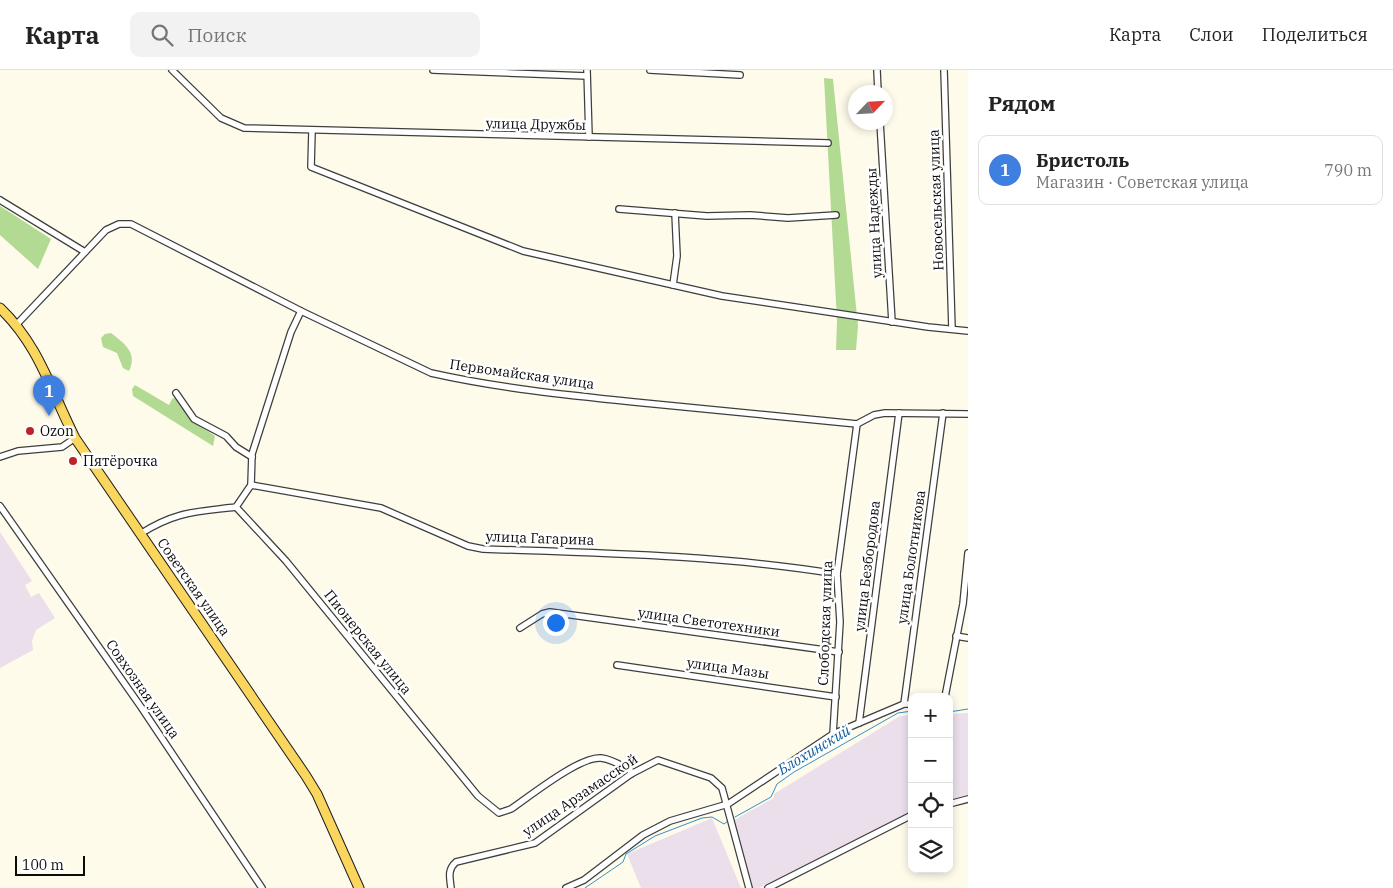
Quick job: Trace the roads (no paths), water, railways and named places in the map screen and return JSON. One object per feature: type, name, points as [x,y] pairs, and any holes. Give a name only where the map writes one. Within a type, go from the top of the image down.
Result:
[{"type":"main road","name":"Советская улица","points":[[0,308],[17,324],[38,356],[55,398],[75,438],[318,794],[359,888]]},
{"type":"street","name":"улица Дружбы","points":[[172,70],[222,118],[244,128],[828,143]]},
{"type":"street","points":[[433,70],[587,73],[589,138]]},
{"type":"street","points":[[650,70],[740,75]]},
{"type":"street","points":[[877,70],[878,85]]},
{"type":"street","name":"Новосельская улица","points":[[944,70],[952,330]]},
{"type":"street","name":"улица Надежды","points":[[880,130],[892,322]]},
{"type":"street","points":[[312,131],[311,167],[523,251],[722,296],[892,322],[968,331]]},
{"type":"street","points":[[0,200],[85,252]]},
{"type":"street","points":[[619,209],[788,218],[836,214]]},
{"type":"street","points":[[673,285],[677,256],[675,213]]},
{"type":"street","name":"Первомайская улица","points":[[17,324],[106,230],[119,224],[132,224],[300,312],[432,372],[451,377],[496,386],[579,396],[858,424],[874,415],[899,413],[968,414]]},
{"type":"street","points":[[140,534],[160,521],[177,514],[236,507],[251,484],[252,457],[291,332],[300,312]]},
{"type":"street","points":[[176,393],[194,419],[226,436],[236,447],[252,457]]},
{"type":"street","name":"улица Безбородова","points":[[859,723],[899,413]]},
{"type":"street","name":"улица Болотникова","points":[[904,704],[943,414]]},
{"type":"street","name":"Слободская улица","points":[[833,734],[838,652],[838,574],[858,424]]},
{"type":"street","points":[[0,457],[18,451],[62,447],[75,438]]},
{"type":"street","name":"улица Гагарина","points":[[251,484],[382,508],[468,546],[483,550],[613,554],[736,562],[838,574]]},
{"type":"street","name":"Совхозная улица","points":[[0,506],[141,707],[262,888]]},
{"type":"street","name":"Пионерская улица","points":[[236,507],[286,561],[478,796],[498,813],[505,812],[584,760],[601,758],[617,763],[630,770],[631,774]]},
{"type":"street","points":[[946,693],[962,604],[968,553]]},
{"type":"street","name":"улица Светотехники","points":[[520,628],[542,614],[550,612],[838,652]]},
{"type":"street","points":[[956,636],[968,638]]},
{"type":"street","name":"улица Мазы","points":[[617,665],[836,696]]},
{"type":"street","points":[[566,888],[584,880],[643,835],[670,821],[728,804],[833,734],[908,704]]},
{"type":"street","name":"улица Арзамасской","points":[[451,888],[449,873],[451,866],[456,862],[535,843],[631,774],[658,760],[711,778],[722,788],[728,804],[741,864],[749,888]]},
{"type":"street","points":[[953,803],[968,799]]},
{"type":"street","points":[[768,888],[908,817]]},
{"type":"waterway","name":"Блохинский","points":[[953,711],[968,709]]},
{"type":"waterway","name":"Блохинский","points":[[735,817],[771,797],[777,784],[794,772],[898,713],[908,712]]},
{"type":"waterway","name":"Блохинский","points":[[585,888],[623,862],[626,854],[655,836],[702,818],[712,817],[724,824],[728,821]]},
{"type":"place","name":"Бристоль","points":[[49,416]]},
{"type":"place","name":"Ozon","points":[[30,431]]},
{"type":"place","name":"Пятёрочка","points":[[73,461]]}]
